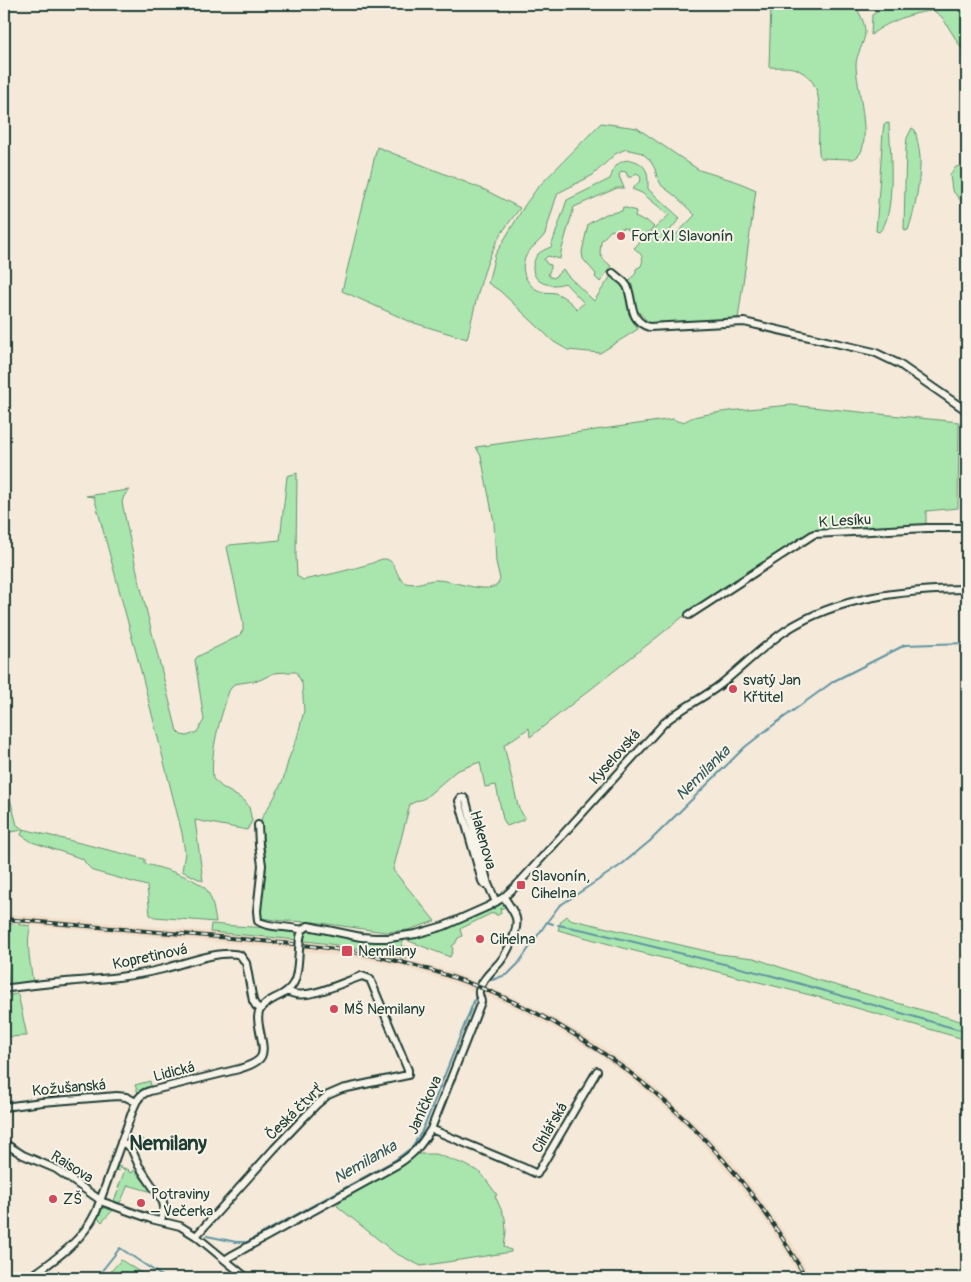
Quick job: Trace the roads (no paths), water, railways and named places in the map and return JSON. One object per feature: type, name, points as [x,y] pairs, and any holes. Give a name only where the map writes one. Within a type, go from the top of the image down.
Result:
[{"type":"street","points":[[613,273],[627,286],[634,312],[641,324],[649,327],[744,322],[874,352],[899,364],[967,411]]},
{"type":"street","name":"K Lesíku","points":[[689,615],[814,534],[927,528],[967,528]]},
{"type":"street","name":"Kyselovská","points":[[258,825],[262,865],[257,911],[258,921],[264,924],[302,930],[307,926],[312,926],[361,937],[377,938],[416,934],[439,927],[504,897],[664,722],[717,687],[784,632],[811,617],[846,603],[920,591],[967,589]]},
{"type":"street","name":"Hakenova","points":[[462,798],[466,800],[488,884],[482,882],[459,801],[462,798]]},
{"type":"street","points":[[488,884],[496,902]]},
{"type":"street","name":"Janíčkova","points":[[225,1260],[398,1164],[416,1152],[431,1129],[481,1002],[478,993],[491,971],[505,955],[516,930],[516,917],[504,897]]},
{"type":"street","points":[[261,1009],[269,1001],[288,991],[294,985],[297,977],[298,950],[302,930]]},
{"type":"street","name":"Kopretinová","points":[[4,989],[112,978],[153,971],[214,955],[235,953],[240,954],[245,960],[253,1001],[261,1009]]},
{"type":"street","name":"Česká čtvrť","points":[[196,1236],[278,1144],[328,1095],[342,1089],[408,1075],[408,1070],[370,979],[362,976],[312,994],[293,994],[288,991]]},
{"type":"street","name":"Lidická","points":[[136,1102],[142,1094],[147,1092],[239,1069],[258,1061],[264,1052],[258,1018],[261,1009]]},
{"type":"street","name":"Cihlářská","points":[[431,1129],[537,1174],[597,1071]]},
{"type":"street","name":"Kožušanská","points":[[4,1107],[117,1096],[126,1097],[136,1102]]},
{"type":"street","points":[[29,1278],[83,1234],[94,1218],[136,1102]]},
{"type":"street","points":[[121,1142],[130,1148],[139,1166],[163,1202],[164,1210],[161,1221]]},
{"type":"street","name":"Raisova","points":[[4,1143],[22,1155],[56,1169],[106,1204],[180,1226],[196,1236],[246,1278]]},
{"type":"waterway","name":"Nemilanka","points":[[492,980],[508,974],[518,964],[559,906],[621,865],[650,841],[745,747],[834,681],[905,645],[967,643]]},
{"type":"waterway","name":"Nemilanka","points":[[547,922],[553,924]]},
{"type":"waterway","points":[[558,925],[773,976],[967,1032]]},
{"type":"waterway","name":"Nemilanka","points":[[207,1236],[236,1242],[247,1242],[395,1160],[411,1148],[421,1133],[428,1117],[476,996]]},
{"type":"waterway","points":[[96,1278],[120,1248],[165,1278]]},
{"type":"railway","points":[[4,919],[343,950],[384,958],[450,977],[514,1002],[574,1034],[630,1072],[681,1116],[728,1165],[770,1219],[806,1278]]},
{"type":"place","name":"Fort XI Slavonín","points":[[621,236]]},
{"type":"place","name":"svatý Jan Křtitel","points":[[733,689]]},
{"type":"place","name":"Slavonín, Cihelna","points":[[521,885]]},
{"type":"place","name":"Cihelna","points":[[480,939]]},
{"type":"place","name":"Nemilany","points":[[347,951]]},
{"type":"place","name":"MŠ Nemilany","points":[[334,1009]]},
{"type":"place","name":"ZŠ","points":[[53,1199]]},
{"type":"place","name":"Potraviny – Večerka","points":[[141,1203]]},
{"type":"district","name":"Nemilany","points":[[168,1143]]}]
